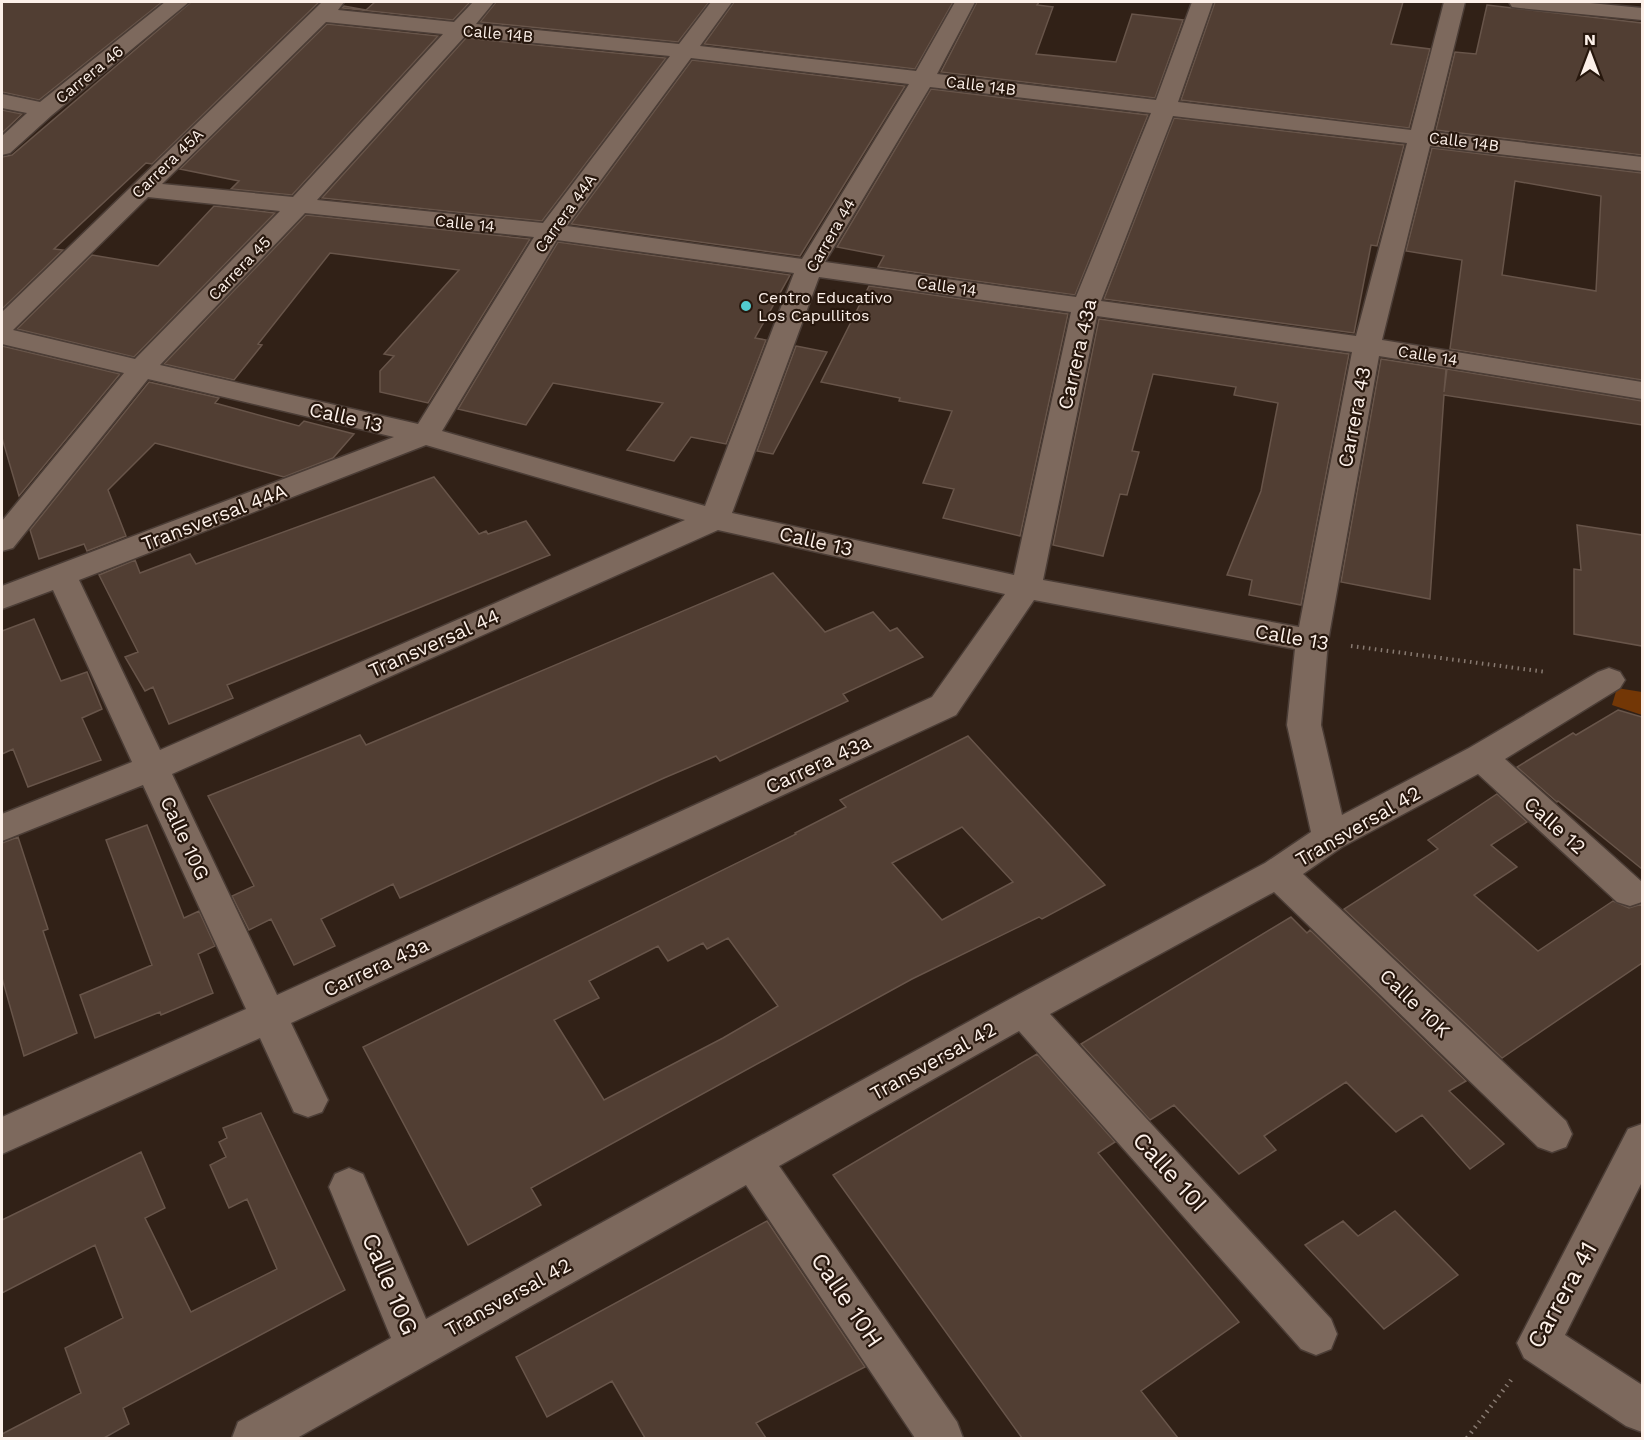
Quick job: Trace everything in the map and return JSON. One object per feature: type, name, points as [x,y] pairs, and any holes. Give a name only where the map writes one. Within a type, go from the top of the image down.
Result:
[{"type":"street","name":"Carrera 46","points":[[2,148],[44,110],[178,2]]},
{"type":"street","name":"Carrera 45","points":[[2,541],[142,368],[298,206],[484,2]]},
{"type":"street","name":"Carrera 44A","points":[[425,435],[550,231],[722,2]]},
{"type":"street","name":"Carrera 44","points":[[715,519],[810,266],[924,78],[965,2]]},
{"type":"street","name":"Carrera 43a","points":[[2,1136],[944,706],[1026,588],[1086,305],[1165,107],[1203,2]]},
{"type":"street","name":"Carrera 43","points":[[1330,837],[1305,725],[1312,641],[1367,346],[1455,2]]},
{"type":"street","points":[[1520,2],[1642,14]]},
{"type":"street","name":"Calle 14B","points":[[326,8],[457,30],[686,51],[1422,136],[1642,164]]},
{"type":"street","name":"Carrera 45A","points":[[2,326],[326,8]]},
{"type":"street","points":[[2,101],[44,110]]},
{"type":"street","name":"Calle 14","points":[[141,189],[550,231],[1367,346],[1642,391]]},
{"type":"street","name":"Calle 13","points":[[2,336],[425,435],[715,519],[1026,588],[1312,641]]},
{"type":"street","name":"Transversal 44A","points":[[2,598],[425,435]]},
{"type":"street","name":"Transversal 44","points":[[2,828],[152,768],[715,519]]},
{"type":"street","name":"Calle 10G","points":[[62,576],[308,1100]]},
{"type":"street","name":"Transversal 42","points":[[254,1438],[1023,1010],[1278,873],[1330,837],[1481,757],[1609,680]]},
{"type":"street","name":"Calle 12","points":[[1481,757],[1630,892]]},
{"type":"street","name":"Calle 10K","points":[[1278,873],[1552,1134]]},
{"type":"street","name":"Calle 10I","points":[[1023,1010],[1316,1334]]},
{"type":"street","name":"Carrera 41","points":[[1539,1343],[1642,1142]]},
{"type":"street","name":"Calle 10H","points":[[753,1162],[941,1438]]},
{"type":"street","name":"Calle 10G","points":[[349,1188],[417,1348]]},
{"type":"street","points":[[1539,1343],[1642,1410]]},
{"type":"path","name":"Calle 13","points":[[1312,641],[1609,680]]},
{"type":"path","name":"Carrera 41","points":[[1467,1438],[1539,1343]]},
{"type":"shaded area","points":[[1617,688],[1642,692],[1642,715],[1612,705]]},
{"type":"building","points":[[2,2],[162,2],[39,100],[2,92]]},
{"type":"building","points":[[191,2],[319,2],[152,164],[146,163],[54,249],[63,250],[2,309],[2,157],[12,155]]},
{"type":"building","points":[[375,2],[470,2],[453,20],[342,8],[344,6],[366,10]]},
{"type":"building","points":[[496,2],[709,2],[678,42],[480,22]]},
{"type":"building","points":[[734,2],[953,2],[915,69],[704,44]]},
{"type":"building","points":[[977,2],[1039,2],[1037,5],[1053,7],[1036,54],[1116,62],[1132,14],[1183,20],[1155,98],[941,72]]},
{"type":"building","points":[[1215,2],[1403,2],[1391,44],[1430,49],[1409,128],[1181,100]]},
{"type":"building","points":[[1487,5],[1642,23],[1642,155],[1436,130],[1455,52],[1476,54]]},
{"type":"building","points":[[327,24],[438,36],[292,195],[231,189],[239,181],[180,169]]},
{"type":"building","points":[[466,38],[666,58],[542,221],[322,198]]},
{"type":"building","points":[[692,60],[905,86],[800,256],[571,224]]},
{"type":"building","points":[[931,89],[1148,115],[1075,295],[878,267],[884,256],[837,247]]},
{"type":"building","points":[[2,110],[22,114],[2,133]]},
{"type":"building","points":[[1174,118],[1404,145],[1377,246],[1371,245],[1354,333],[1104,299]]},
{"type":"building","points":[[1432,148],[1642,173],[1642,380],[1450,349],[1462,260],[1406,251]],"holes":[[[1515,181],[1601,196],[1596,291],[1502,275]]]},
{"type":"building","points":[[214,206],[275,213],[134,357],[17,329],[92,255],[158,266]]},
{"type":"building","points":[[306,215],[530,239],[428,403],[380,392],[380,371],[394,356],[384,354],[459,270],[330,253],[258,344],[262,345],[234,380],[164,364]]},
{"type":"building","points":[[558,242],[790,275],[755,338],[766,340],[726,444],[691,437],[674,461],[627,450],[663,403],[553,383],[526,425],[458,409]]},
{"type":"building","points":[[869,286],[1068,314],[1020,536],[943,518],[954,489],[923,483],[952,411],[821,382]]},
{"type":"building","points":[[1099,319],[1349,354],[1301,605],[1249,595],[1252,580],[1227,575],[1261,491],[1278,403],[1234,395],[1236,387],[1153,374],[1132,451],[1139,452],[1127,495],[1120,494],[1103,556],[1053,545]]},
{"type":"building","points":[[2,346],[120,374],[19,496],[2,438]]},
{"type":"building","points":[[796,346],[827,352],[773,454],[757,451]]},
{"type":"building","points":[[1381,359],[1446,369],[1444,392],[1447,369],[1642,401],[1642,425],[1444,395],[1430,599],[1341,582]]},
{"type":"building","points":[[149,382],[219,398],[215,403],[299,426],[304,421],[354,434],[333,458],[284,477],[155,443],[108,490],[126,536],[87,551],[84,544],[39,559],[30,530]]},
{"type":"building","points":[[434,477],[479,534],[486,531],[488,534],[526,521],[550,555],[227,685],[233,698],[169,724],[153,687],[145,691],[125,657],[138,652],[99,575],[135,560],[140,573],[190,554],[196,564]]},
{"type":"building","points":[[1577,525],[1642,535],[1642,646],[1574,634],[1574,569],[1581,570]]},
{"type":"building","points":[[773,573],[825,632],[873,612],[890,631],[897,628],[923,657],[843,694],[848,701],[720,761],[716,756],[664,778],[400,898],[393,884],[321,919],[335,946],[294,965],[271,919],[249,930],[232,896],[254,886],[208,796],[360,735],[366,745]]},
{"type":"building","points":[[34,619],[61,681],[87,672],[102,709],[82,718],[101,760],[28,787],[13,749],[2,754],[2,631]]},
{"type":"building","points":[[1618,710],[1642,717],[1642,869],[1557,802],[1517,767],[1573,733],[1576,735]]},
{"type":"building","points":[[968,736],[1105,885],[1042,919],[1039,917],[912,979],[531,1188],[541,1205],[468,1245],[363,1047],[796,834],[846,807],[840,800]],"holes":[[[962,827],[1013,882],[942,920],[892,863]],[[728,938],[778,1006],[723,1038],[604,1100],[554,1020],[599,998],[589,981],[658,946],[668,961],[703,943],[707,949]]]},
{"type":"building","points":[[1497,794],[1527,822],[1491,845],[1517,867],[1474,895],[1538,951],[1613,901],[1629,908],[1642,904],[1642,963],[1502,1058],[1344,909],[1438,849],[1428,840]]},
{"type":"building","points":[[147,825],[184,918],[199,911],[215,946],[198,954],[213,993],[161,1015],[160,1012],[95,1038],[80,995],[152,965],[106,840]]},
{"type":"building","points":[[18,837],[48,929],[43,931],[77,1033],[24,1056],[2,978],[2,843]]},
{"type":"building","points":[[1291,917],[1307,933],[1310,930],[1466,1081],[1449,1091],[1504,1144],[1470,1169],[1422,1115],[1396,1132],[1346,1082],[1264,1136],[1276,1150],[1239,1174],[1174,1105],[1150,1120],[1081,1044]]},
{"type":"building","points":[[1037,1054],[1115,1142],[1098,1153],[1239,1322],[1141,1391],[1178,1438],[1022,1438],[833,1175]]},
{"type":"building","points":[[261,1113],[345,1290],[123,1408],[129,1424],[104,1438],[2,1438],[2,1434],[81,1393],[65,1348],[123,1318],[95,1245],[2,1293],[2,1220],[141,1152],[165,1208],[145,1218],[191,1312],[277,1269],[247,1199],[229,1208],[210,1165],[226,1157],[219,1142],[227,1138],[223,1128]]},
{"type":"building","points":[[1395,1211],[1458,1275],[1384,1329],[1305,1245],[1343,1221],[1358,1236]]},
{"type":"building","points":[[767,1221],[865,1367],[756,1423],[766,1438],[645,1438],[612,1381],[547,1417],[516,1357]]},
{"type":"place","name":"Centro Educativo Los Capullitos","points":[[746,306]]}]
